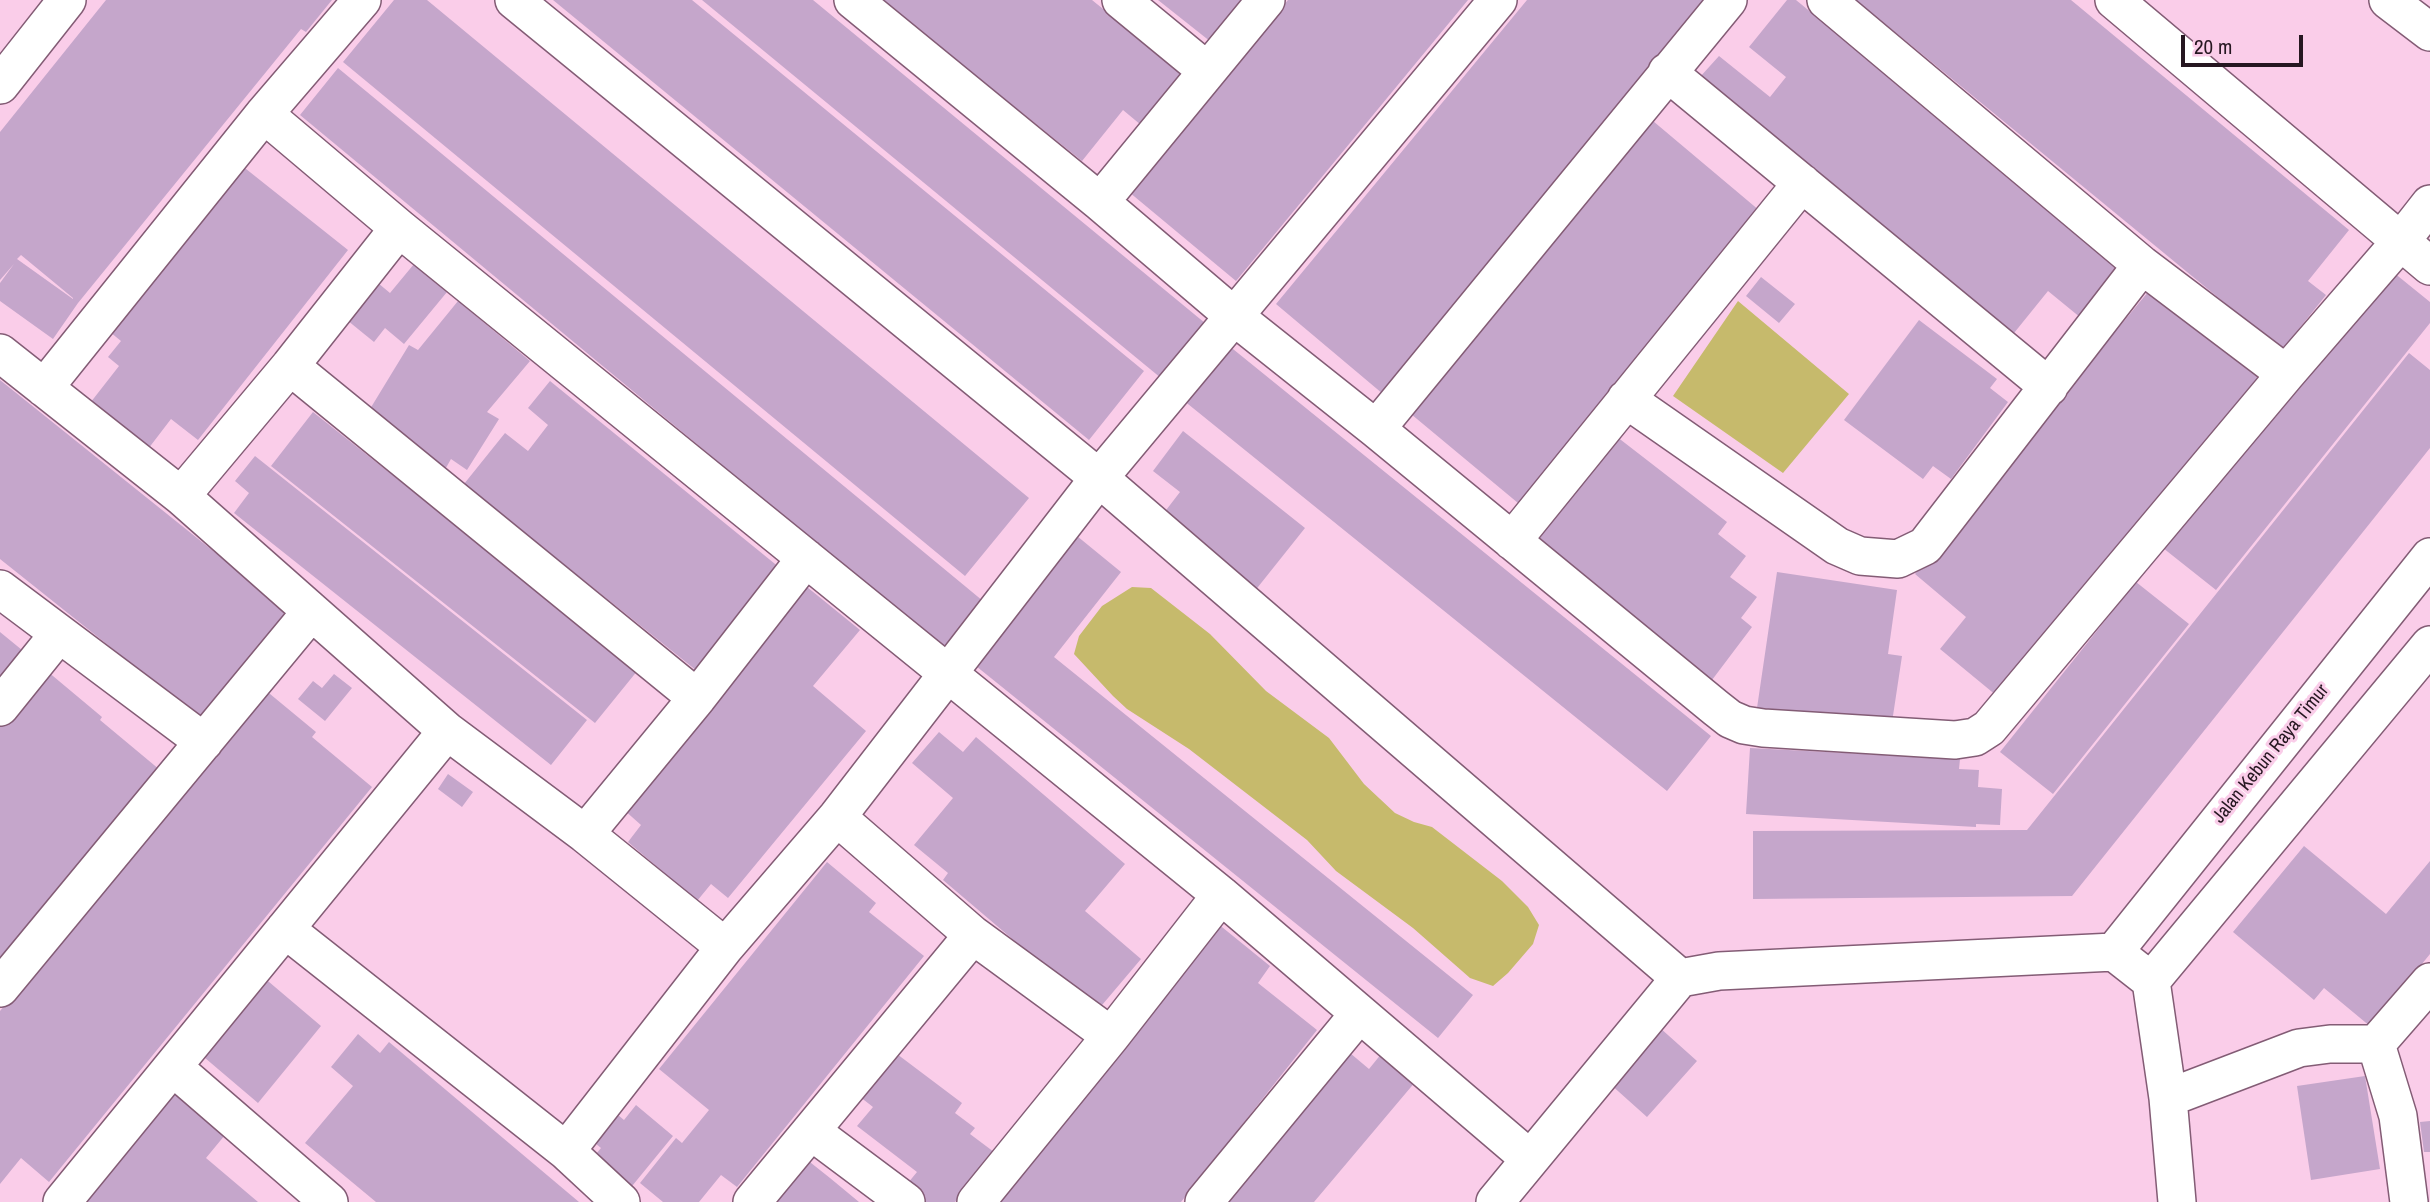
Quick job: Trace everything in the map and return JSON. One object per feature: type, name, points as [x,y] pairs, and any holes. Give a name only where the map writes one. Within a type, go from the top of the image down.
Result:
[{"type":"street","points":[[0,85],[67,0]]},
{"type":"street","points":[[44,388],[264,114],[362,0]]},
{"type":"street","points":[[514,0],[1099,478],[1681,978]]},
{"type":"street","points":[[853,0],[1100,202],[1235,317],[1716,708],[1730,719],[1744,725],[1955,740],[1975,737],[1998,720],[2430,204]]},
{"type":"street","points":[[1121,0],[1206,70]]},
{"type":"street","points":[[1100,202],[1266,0]]},
{"type":"street","points":[[566,1151],[725,947],[837,817],[1099,478],[1498,0]]},
{"type":"street","points":[[1376,429],[1728,0]]},
{"type":"street","points":[[1826,0],[2142,265],[2286,374]]},
{"type":"street","points":[[2114,0],[2430,266]]},
{"type":"street","points":[[2388,0],[2430,32]]},
{"type":"street","points":[[1667,72],[2049,387]]},
{"type":"street","points":[[264,114],[399,228],[1221,895],[1530,1159]]},
{"type":"street","points":[[1512,541],[1802,183]]},
{"type":"street","points":[[181,496],[290,366],[399,228]]},
{"type":"street","points":[[1626,399],[1837,546],[1860,555],[1898,559],[1924,546],[2142,265]]},
{"type":"street","points":[[0,353],[181,496],[447,731],[585,834],[725,947]]},
{"type":"street","points":[[290,366],[697,698]]},
{"type":"street","name":"Jalan Kebun Raya Timur","points":[[2114,952],[2430,557]]},
{"type":"street","points":[[585,834],[697,698],[806,558]]},
{"type":"street","points":[[0,589],[204,742]]},
{"type":"street","points":[[0,988],[311,612]]},
{"type":"street","points":[[0,707],[58,635]]},
{"type":"street","points":[[2151,981],[2430,645]]},
{"type":"street","points":[[62,1202],[447,731]]},
{"type":"street","points":[[837,817],[973,935],[1111,1036]]},
{"type":"street","points":[[976,1202],[1221,895]]},
{"type":"street","points":[[285,929],[566,1151],[621,1202]]},
{"type":"street","points":[[752,1202],[973,935]]},
{"type":"street","points":[[1495,1202],[1681,978],[1719,971],[2114,952],[2151,981],[2168,1098],[2178,1202]]},
{"type":"street","points":[[2168,1098],[2300,1048],[2330,1044],[2376,1044],[2430,982]]},
{"type":"street","points":[[1204,1202],[1359,1014]]},
{"type":"street","points":[[2376,1044],[2398,1116],[2409,1202]]},
{"type":"street","points":[[174,1068],[314,1198]]},
{"type":"street","points":[[811,1131],[905,1202]]},
{"type":"shaded area","points":[[1738,301],[1849,394],[1783,473],[1673,396]]},
{"type":"shaded area","points":[[1132,587],[1151,588],[1210,634],[1266,691],[1329,738],[1364,784],[1395,813],[1432,827],[1502,881],[1528,907],[1539,925],[1533,944],[1508,973],[1493,986],[1470,978],[1413,928],[1336,871],[1307,840],[1189,749],[1127,709],[1113,696],[1074,654],[1079,636],[1102,606]]},
{"type":"building","points":[[106,0],[332,0],[306,32],[301,29],[78,303],[53,339],[0,301],[0,283],[14,264],[0,280],[0,132]],"holes":[[[21,255],[73,299],[17,259]]]},
{"type":"building","points":[[394,0],[427,0],[1029,498],[965,576],[343,62]]},
{"type":"building","points":[[553,0],[692,0],[1144,371],[1089,440]]},
{"type":"building","points":[[702,0],[813,0],[1211,328],[1167,383]]},
{"type":"building","points":[[882,0],[1092,0],[1182,73],[1141,125],[1123,110],[1082,161]]},
{"type":"building","points":[[1158,0],[1245,0],[1211,42]]},
{"type":"building","points":[[1288,0],[1468,0],[1236,281],[1129,192]]},
{"type":"building","points":[[1527,0],[1708,0],[1383,394],[1276,304]]},
{"type":"building","points":[[1787,0],[1796,0],[2122,268],[2081,318],[2048,291],[2010,338],[1700,77],[1719,56],[1770,97],[1786,77],[1749,47]]},
{"type":"building","points":[[1856,0],[2071,0],[2349,230],[2308,281],[2326,295],[2282,350]]},
{"type":"building","points":[[338,68],[983,601],[944,649],[300,115]]},
{"type":"building","points":[[1653,121],[1760,211],[1518,503],[1411,414]]},
{"type":"building","points":[[236,161],[348,250],[198,440],[171,419],[145,453],[87,407],[119,366],[108,357],[121,341],[105,328]]},
{"type":"building","points":[[414,264],[447,292],[404,344],[385,328],[374,342],[342,316],[372,278],[390,293]]},
{"type":"building","points":[[2388,268],[2430,302],[2430,323],[2216,590],[2163,548]]},
{"type":"building","points":[[1761,277],[1795,304],[1779,323],[1746,296]]},
{"type":"building","points":[[2153,286],[2262,378],[1997,696],[1940,649],[1966,617],[1915,574]]},
{"type":"building","points":[[458,301],[530,361],[487,412],[499,419],[467,470],[451,459],[443,473],[374,430],[382,416],[370,409],[409,345],[418,350]]},
{"type":"building","points":[[1919,320],[1997,379],[1990,388],[2008,402],[1951,479],[1933,466],[1923,479],[1844,420]]},
{"type":"building","points":[[1228,345],[1711,736],[1667,791],[1183,400]]},
{"type":"building","points":[[2409,353],[2430,370],[2430,448],[2072,896],[1753,899],[1753,831],[2027,830]]},
{"type":"building","points":[[0,380],[288,611],[202,720],[0,559]]},
{"type":"building","points":[[550,381],[780,568],[697,671],[464,484],[505,433],[528,451],[548,425],[528,408]]},
{"type":"building","points":[[313,412],[638,670],[595,723],[271,466]]},
{"type":"building","points":[[1183,431],[1305,528],[1254,592],[1160,518],[1180,492],[1153,471]]},
{"type":"building","points":[[1612,433],[1727,522],[1718,534],[1746,556],[1730,577],[1757,597],[1741,618],[1752,627],[1709,684],[1528,544]]},
{"type":"building","points":[[255,456],[587,720],[551,765],[234,513],[249,493],[235,481]]},
{"type":"building","points":[[1077,536],[1121,572],[1054,657],[1473,995],[1438,1038],[971,662]]},
{"type":"building","points":[[1777,572],[1897,590],[1888,654],[1902,656],[1891,729],[1757,708]]},
{"type":"building","points":[[2136,582],[2189,624],[2053,794],[2000,752]]},
{"type":"building","points":[[807,587],[860,630],[813,686],[866,731],[728,898],[711,884],[697,901],[628,842],[641,825],[623,809]]},
{"type":"building","points":[[0,632],[22,650],[0,677]]},
{"type":"building","points":[[47,671],[160,770],[0,964],[0,727]]},
{"type":"building","points":[[334,674],[352,688],[325,721],[298,699],[313,681],[322,688]]},
{"type":"building","points":[[264,689],[316,732],[312,737],[372,787],[49,1182],[21,1158],[0,1184],[0,1011]]},
{"type":"building","points":[[939,732],[963,752],[976,737],[1125,864],[1085,911],[1141,959],[1097,1011],[943,880],[948,873],[914,845],[953,798],[912,763]]},
{"type":"building","points":[[1750,748],[1960,759],[1959,769],[1979,770],[1978,787],[2002,789],[2000,825],[1976,824],[1976,827],[1746,814]]},
{"type":"building","points":[[448,774],[473,792],[462,807],[438,789]]},
{"type":"building","points":[[2304,846],[2386,914],[2430,861],[2430,954],[2371,1027],[2324,988],[2314,1000],[2233,932]]},
{"type":"building","points":[[827,862],[876,903],[869,912],[924,956],[737,1187],[721,1175],[699,1202],[663,1202],[640,1183],[676,1138],[682,1143],[709,1110],[659,1069]]},
{"type":"building","points":[[1217,923],[1270,966],[1258,983],[1317,1030],[1181,1202],[1000,1202]]},
{"type":"building","points":[[262,976],[321,1026],[258,1103],[198,1052]]},
{"type":"building","points":[[1659,1027],[1697,1061],[1647,1117],[1609,1083]]},
{"type":"building","points":[[358,1034],[380,1053],[389,1042],[579,1202],[376,1202],[305,1143],[353,1086],[331,1067]]},
{"type":"building","points":[[889,1048],[962,1103],[955,1113],[975,1128],[970,1134],[994,1152],[955,1202],[920,1202],[903,1189],[917,1172],[857,1126],[873,1107],[855,1093]]},
{"type":"building","points":[[1350,1053],[1369,1069],[1382,1053],[1416,1081],[1314,1202],[1226,1202]]},
{"type":"building","points":[[2365,1076],[2380,1169],[2311,1180],[2297,1086]]},
{"type":"building","points":[[173,1092],[225,1135],[206,1158],[258,1202],[82,1202]]},
{"type":"building","points":[[636,1105],[673,1136],[628,1191],[591,1160],[601,1148],[589,1138],[612,1110],[624,1120]]},
{"type":"building","points":[[2430,1121],[2430,1152],[2424,1152],[2420,1122]]},
{"type":"building","points":[[801,1155],[830,1178],[859,1202],[763,1202]]}]
